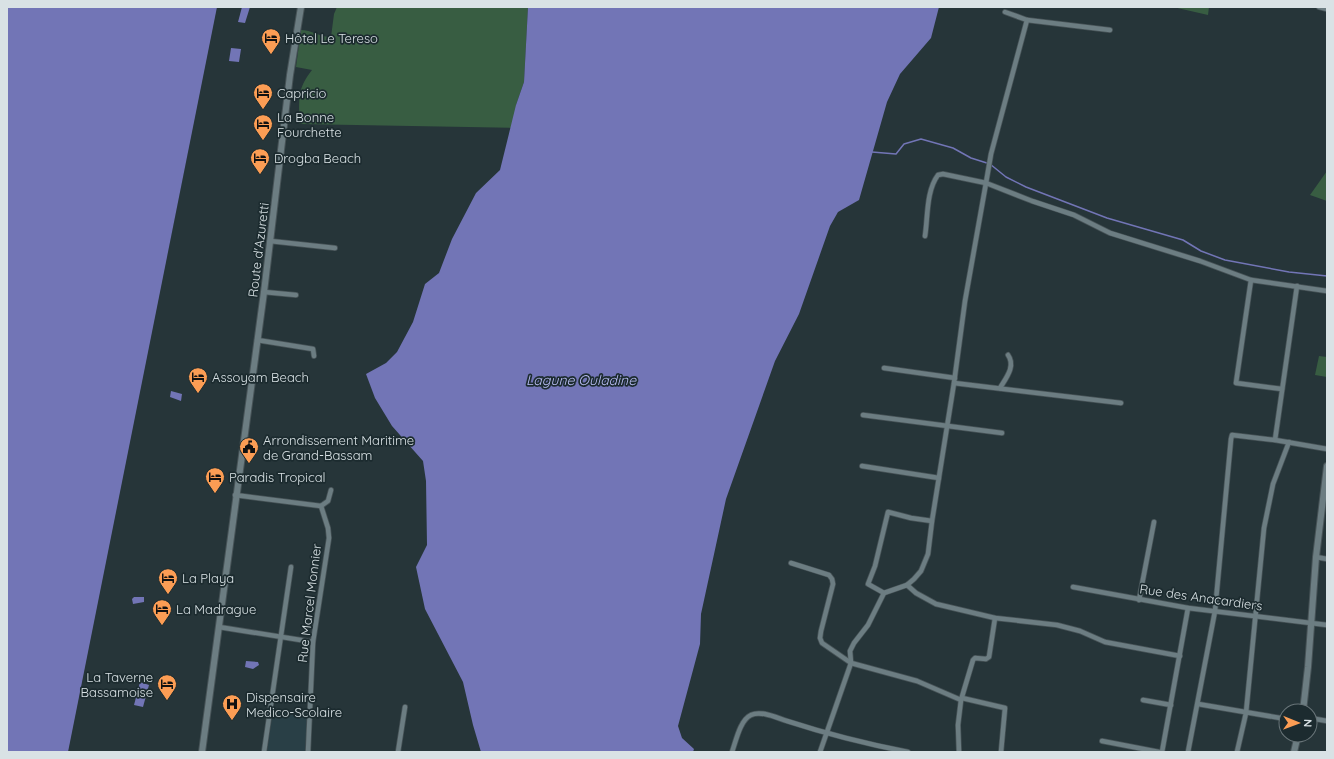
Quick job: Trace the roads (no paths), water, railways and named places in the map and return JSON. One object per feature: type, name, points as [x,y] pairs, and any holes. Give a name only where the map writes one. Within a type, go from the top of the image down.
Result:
[{"type":"street","name":"Route d'Azuretti","points":[[202,752],[235,495],[264,292],[290,75],[301,7]]},
{"type":"street","points":[[1320,7],[1327,9]]},
{"type":"street","points":[[1005,12],[1027,20],[1110,30]]},
{"type":"street","points":[[820,752],[851,663],[850,652],[854,643],[868,624],[884,593],[907,585],[921,571],[927,558],[955,381],[965,301],[986,183],[992,154],[1027,20]]},
{"type":"street","points":[[925,236],[930,194],[934,180],[938,175],[986,183],[1074,215],[1110,233],[1200,261],[1251,280],[1327,291]]},
{"type":"street","points":[[270,241],[335,248]]},
{"type":"street","points":[[1251,280],[1236,383],[1282,389]]},
{"type":"street","points":[[1275,440],[1296,286]]},
{"type":"street","points":[[264,292],[296,295]]},
{"type":"street","points":[[257,340],[313,349],[314,356]]},
{"type":"street","points":[[1000,388],[1012,366],[1012,360],[1008,355]]},
{"type":"street","points":[[884,368],[1000,388],[1121,403]]},
{"type":"street","points":[[863,415],[1002,433]]},
{"type":"street","points":[[1188,752],[1214,611],[1232,435],[1236,434],[1327,449]]},
{"type":"street","points":[[1237,752],[1246,712],[1254,616],[1264,528],[1273,484],[1289,442]]},
{"type":"street","points":[[862,466],[939,478]]},
{"type":"street","points":[[1304,703],[1316,557],[1324,510],[1327,466]]},
{"type":"street","points":[[235,495],[321,506],[328,501],[331,490]]},
{"type":"street","name":"Rue Marcel Monnier","points":[[308,752],[313,642],[329,538],[328,528],[321,506]]},
{"type":"street","points":[[884,593],[868,584],[875,566],[888,512],[911,518],[932,521]]},
{"type":"street","points":[[1139,600],[1154,522]]},
{"type":"street","points":[[1316,557],[1327,559]]},
{"type":"street","points":[[792,563],[829,575],[832,579],[833,584],[820,638],[822,642],[851,663],[917,681],[962,699],[1005,708],[1001,752]]},
{"type":"street","points":[[264,752],[291,567]]},
{"type":"street","points":[[907,585],[916,593],[936,604],[995,618],[1057,625],[1080,631],[1105,642],[1180,656]]},
{"type":"street","name":"Rue des Anacardiers","points":[[1073,587],[1188,608],[1327,625]]},
{"type":"street","points":[[1102,741],[1160,752],[1171,705],[1188,608]]},
{"type":"street","points":[[959,752],[958,725],[962,699],[973,660],[975,658],[986,659],[989,657],[995,618]]},
{"type":"street","points":[[219,627],[313,642]]},
{"type":"street","points":[[1143,700],[1171,705]]},
{"type":"street","points":[[1198,704],[1278,718]]},
{"type":"street","points":[[398,752],[405,707]]},
{"type":"street","points":[[732,752],[744,723],[750,715],[756,713],[826,734],[908,752]]},
{"type":"water","points":[[7,7],[217,7],[68,752],[7,752]]},
{"type":"water","points":[[242,7],[250,7],[245,23],[238,22]]},
{"type":"water","name":"Lagune Ouladine","points":[[528,7],[939,7],[931,38],[900,74],[887,102],[859,200],[838,212],[830,226],[799,314],[775,361],[726,499],[701,614],[700,644],[678,726],[682,738],[694,749],[693,752],[481,752],[463,682],[425,609],[416,567],[427,545],[426,481],[423,461],[392,426],[375,398],[366,374],[386,363],[397,352],[413,322],[425,284],[439,273],[452,239],[476,193],[500,170],[516,105],[524,82]]},
{"type":"water","points":[[231,48],[241,49],[239,62],[229,61]]},
{"type":"water","points":[[171,391],[182,394],[181,401],[170,397]]},
{"type":"water","points":[[134,597],[144,597],[144,602],[133,604],[132,599]]},
{"type":"water","points":[[246,661],[258,662],[259,665],[253,669],[245,667]]},
{"type":"water","points":[[140,682],[149,685],[143,707],[134,705]]},
{"type":"waterway","points":[[872,152],[896,154],[904,144],[921,139],[953,148],[971,158],[990,164],[1006,177],[1026,187],[1107,218],[1183,240],[1201,251],[1225,260],[1289,272],[1327,276]]},
{"type":"place","name":"Hôtel Le Tereso","points":[[271,55]]},
{"type":"place","name":"Capricio","points":[[263,110]]},
{"type":"place","name":"La Bonne Fourchette","points":[[263,141]]},
{"type":"place","name":"Drogba Beach","points":[[260,175]]},
{"type":"place","name":"Assoyam Beach","points":[[198,394]]},
{"type":"place","name":"Arrondissement Maritime de Grand-Bassam","points":[[249,464]]},
{"type":"place","name":"Paradis Tropical","points":[[215,494]]},
{"type":"place","name":"La Playa","points":[[168,595]]},
{"type":"place","name":"La Madrague","points":[[162,626]]},
{"type":"place","name":"La Taverne Bassamoise","points":[[167,701]]},
{"type":"place","name":"Dispensaire Medico-Scolaire","points":[[232,721]]}]
